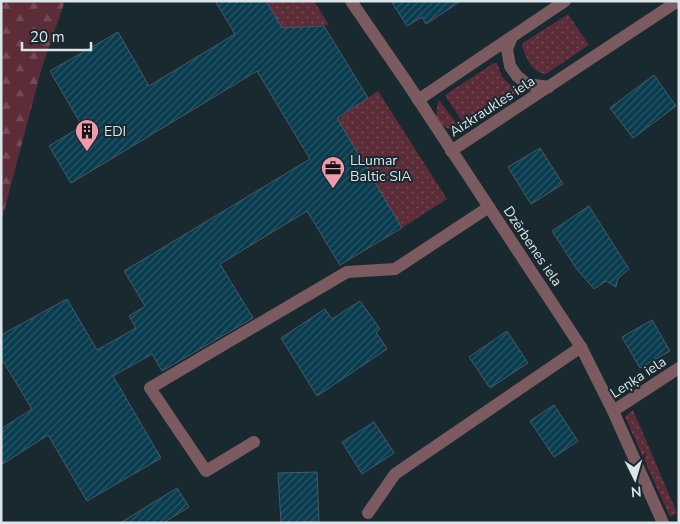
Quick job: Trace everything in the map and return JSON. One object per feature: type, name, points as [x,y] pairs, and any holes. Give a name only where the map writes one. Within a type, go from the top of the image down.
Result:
[{"type":"street","name":"Dzērbenes iela","points":[[351,1],[581,347],[613,410],[663,523]]},
{"type":"street","points":[[418,100],[565,1]]},
{"type":"street","name":"Aizkraukles iela","points":[[451,151],[678,1]]},
{"type":"street","name":"Aizkraukles iela","points":[[512,37],[507,49],[510,66],[517,76],[527,84],[549,87]]},
{"type":"street","points":[[254,442],[206,471],[150,388],[347,272],[395,269],[488,207]]},
{"type":"street","points":[[368,513],[396,474],[581,347]]},
{"type":"street","name":"Leņķa iela","points":[[613,410],[679,368]]},
{"type":"green space","points":[[1,1],[65,1],[42,67],[1,223]]},
{"type":"green space","points":[[266,1],[314,1],[329,25],[282,28]]},
{"type":"green space","points":[[568,14],[589,45],[546,74],[537,71],[528,60],[522,46],[523,43]]},
{"type":"green space","points":[[494,63],[497,63],[502,77],[516,90],[515,94],[465,126],[445,95]]},
{"type":"green space","points":[[378,91],[447,199],[402,228],[337,119]]},
{"type":"green space","points":[[439,100],[460,128],[450,129],[440,123],[437,116]]},
{"type":"green space","points":[[633,410],[677,513],[670,517],[625,417]]},
{"type":"building","points":[[215,1],[266,1],[282,28],[324,26],[368,98],[337,118],[402,228],[340,265],[307,211],[220,264],[253,318],[162,371],[152,354],[113,376],[161,458],[87,501],[48,435],[1,465],[1,429],[32,409],[1,358],[1,335],[67,299],[97,350],[136,328],[129,316],[145,306],[124,271],[310,159],[257,71],[71,183],[49,146],[82,126],[50,71],[118,32],[149,86],[235,34]]},
{"type":"building","points":[[391,1],[461,1],[426,24],[422,17],[407,26]]},
{"type":"building","points":[[654,75],[676,106],[633,138],[610,108]]},
{"type":"building","points":[[540,148],[563,184],[531,204],[508,167]]},
{"type":"building","points":[[589,206],[629,269],[618,278],[616,287],[606,281],[594,289],[576,268],[552,231]]},
{"type":"building","points":[[360,301],[380,329],[376,332],[387,349],[317,396],[281,338],[325,309],[332,319]]},
{"type":"building","points":[[652,320],[670,351],[640,368],[622,337]]},
{"type":"building","points":[[507,331],[528,363],[490,388],[469,357]]},
{"type":"building","points":[[554,405],[578,441],[554,457],[530,421]]},
{"type":"building","points":[[374,422],[394,453],[362,474],[342,442]]},
{"type":"building","points":[[317,472],[319,521],[281,523],[278,473]]},
{"type":"building","points":[[177,488],[189,507],[163,523],[120,523]]},
{"type":"place","name":"EDI","points":[[87,152]]},
{"type":"place","name":"LLumar Baltic SIA","points":[[333,189]]}]
